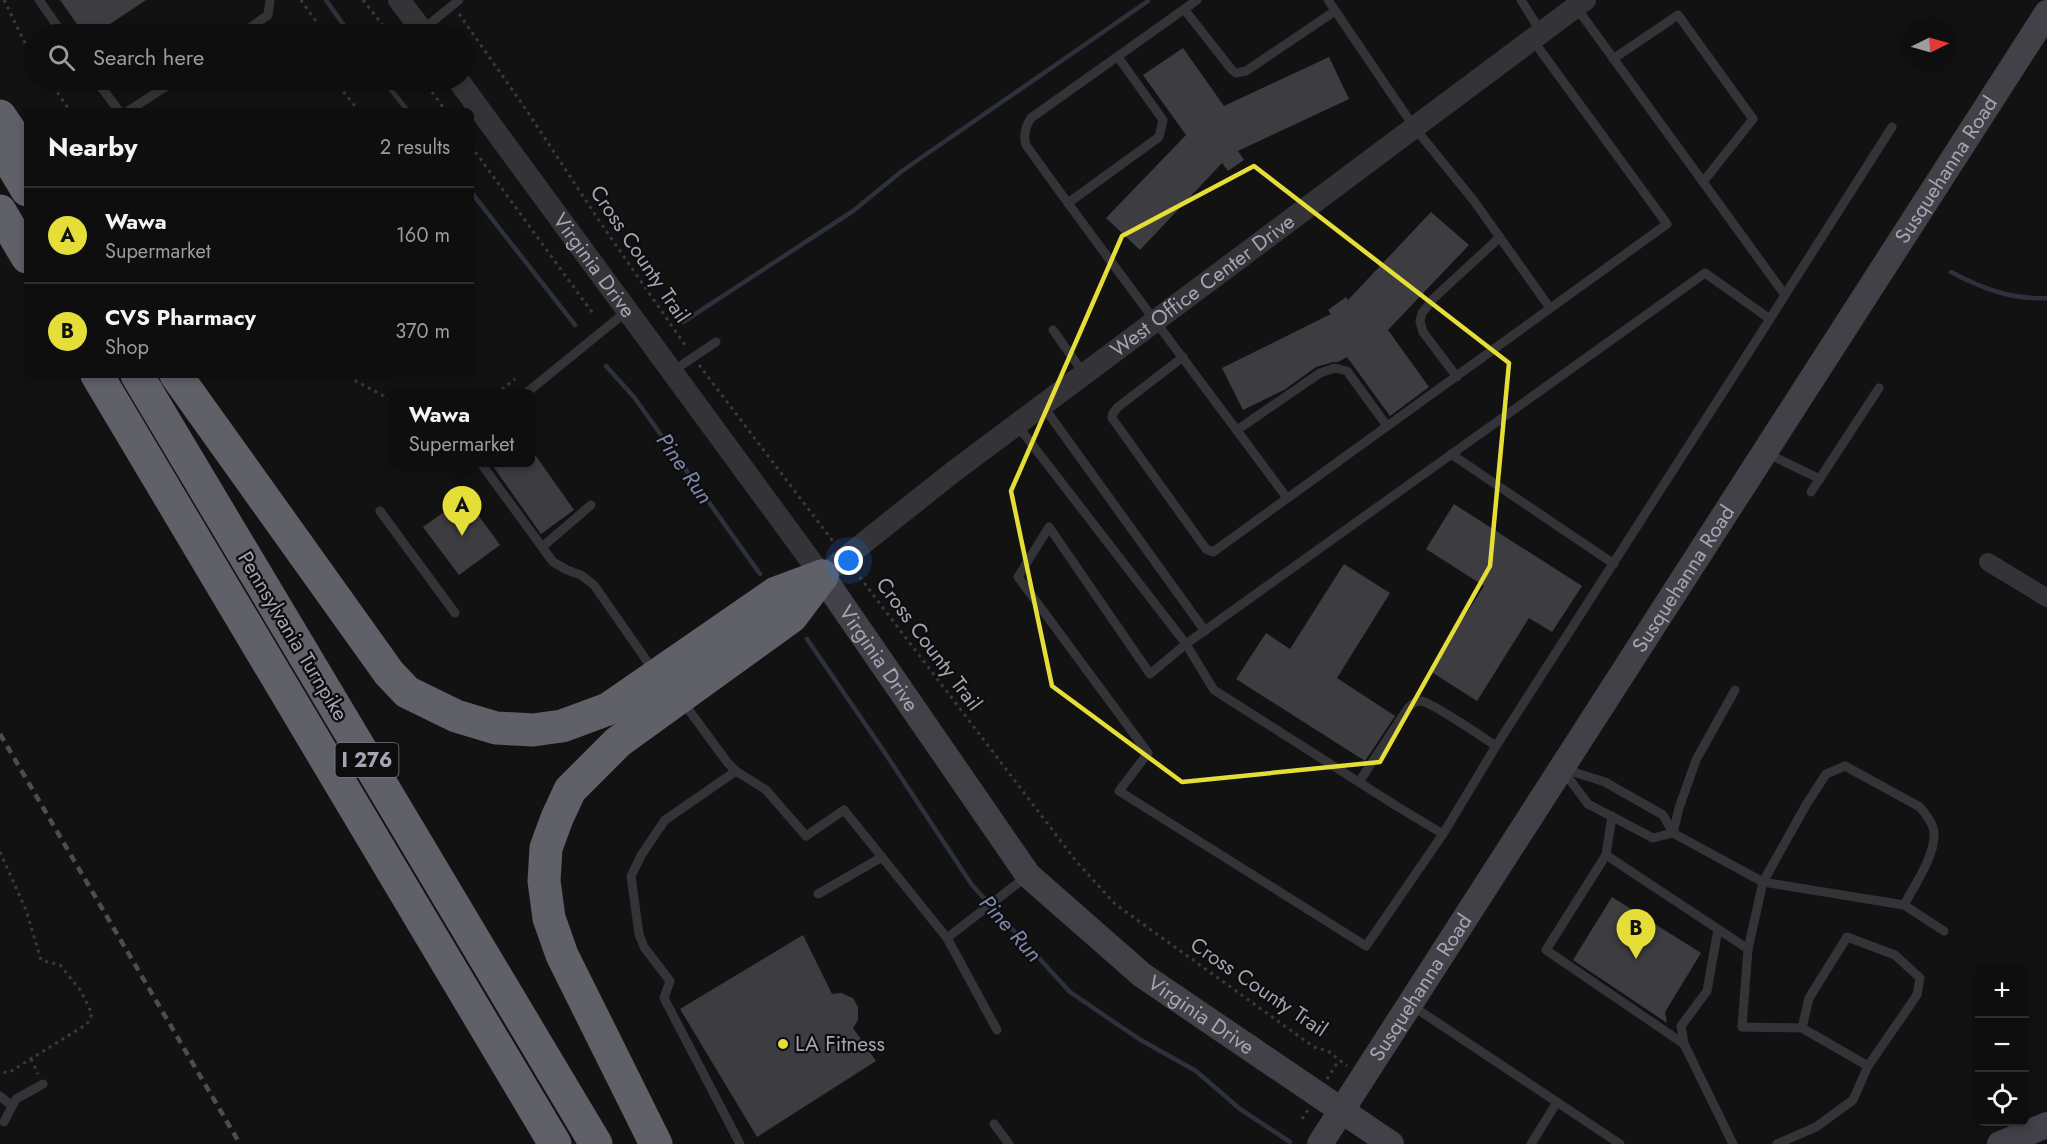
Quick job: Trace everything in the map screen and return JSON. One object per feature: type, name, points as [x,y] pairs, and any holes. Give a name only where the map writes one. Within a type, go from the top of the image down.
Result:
[{"type":"highway","points":[[0,116],[24,152]]},
{"type":"highway","points":[[0,145],[24,185]]},
{"type":"highway","points":[[0,211],[24,252]]},
{"type":"highway","name":"Pennsylvania Turnpike","points":[[100,378],[555,1144]]},
{"type":"highway","name":"Pennsylvania Turnpike","points":[[139,378],[596,1144]]},
{"type":"highway","points":[[178,378],[389,673],[407,692],[456,716],[496,728],[533,730],[562,726],[669,686]]},
{"type":"highway","points":[[656,1144],[562,955],[549,918],[544,881],[546,848],[570,790],[669,686],[776,593],[834,568]]},
{"type":"main road","name":"Susquehanna Road","points":[[1320,1144],[2047,13]]},
{"type":"main road","name":"Virginia Drive","points":[[834,568],[1028,875],[1142,975],[1391,1144]]},
{"type":"main road","points":[[2000,1144],[2047,1125]]},
{"type":"street","points":[[399,0],[417,24]]},
{"type":"street","name":"West Office Center Drive","points":[[834,568],[953,472],[1580,3]]},
{"type":"street","name":"Virginia Drive","points":[[465,90],[672,372],[834,568]]},
{"type":"street","points":[[1988,562],[2047,598]]},
{"type":"lane","points":[[39,0],[56,24]]},
{"type":"lane","points":[[255,24],[268,15],[270,0]]},
{"type":"lane","points":[[1197,0],[1031,118],[1026,129],[1026,145],[1113,267],[1287,498]]},
{"type":"lane","points":[[1328,0],[1414,128],[1500,237],[1550,308]]},
{"type":"lane","points":[[1183,357],[1118,407],[1112,418],[1199,539],[1208,550],[1216,550],[1667,224],[1537,36],[1521,0]]},
{"type":"lane","points":[[432,24],[456,2]]},
{"type":"lane","points":[[1580,3],[1613,59],[1785,295]]},
{"type":"lane","points":[[1184,9],[1236,73],[1246,71],[1335,11]]},
{"type":"lane","points":[[1613,59],[1678,15],[1753,119],[1703,182]]},
{"type":"lane","points":[[1068,203],[1159,136],[1163,120],[1118,57]]},
{"type":"lane","points":[[103,90],[117,108]]},
{"type":"lane","points":[[133,108],[161,90]]},
{"type":"lane","points":[[1770,320],[1706,273],[1186,644],[1150,674],[1049,527],[1018,577],[1149,753],[1119,791],[1366,946],[1443,834],[1496,746],[1614,564],[1770,320],[1892,127]]},
{"type":"lane","points":[[1457,377],[1423,332],[1420,321],[1422,313],[1434,297],[1500,237]]},
{"type":"lane","points":[[530,389],[627,311]]},
{"type":"lane","points":[[1053,330],[1084,374]]},
{"type":"lane","points":[[672,372],[716,342]]},
{"type":"lane","points":[[1237,430],[1320,373],[1335,368],[1347,371],[1387,426]]},
{"type":"lane","points":[[1811,492],[1879,388]]},
{"type":"lane","points":[[1042,405],[1205,631]]},
{"type":"lane","points":[[1017,424],[1186,644],[1214,690],[1443,834]]},
{"type":"lane","points":[[1764,452],[1820,479]]},
{"type":"lane","points":[[1451,454],[1614,564]]},
{"type":"lane","points":[[484,467],[553,562],[567,570],[581,574],[594,585],[736,771],[766,790],[806,836],[843,810],[947,938],[998,1030]]},
{"type":"lane","points":[[542,547],[591,505]]},
{"type":"lane","points":[[380,511],[455,613]]},
{"type":"lane","points":[[1673,833],[1696,760],[1735,690]]},
{"type":"lane","points":[[1359,782],[1408,708],[1419,701],[1496,746]]},
{"type":"lane","points":[[1868,1066],[1802,1028],[1742,1027],[1748,949],[1763,882],[1826,774],[1845,766],[1920,807],[1929,818],[1935,834],[1932,850],[1904,905]]},
{"type":"lane","points":[[1561,768],[1588,804],[1653,838],[1673,833]]},
{"type":"lane","points":[[1561,768],[1605,782],[1663,815],[1673,833],[1763,882],[1904,905],[1944,931]]},
{"type":"lane","points":[[736,771],[665,820],[642,854],[631,876],[639,934],[644,947],[670,981],[664,998],[740,1144]]},
{"type":"lane","points":[[1612,816],[1606,855],[1546,951],[1684,1044]]},
{"type":"lane","points":[[1606,855],[1748,949]]},
{"type":"lane","points":[[818,894],[882,857]]},
{"type":"lane","points":[[947,938],[1028,875]]},
{"type":"lane","points":[[1718,929],[1707,991],[1681,1026],[1684,1044],[1733,1144]]},
{"type":"lane","points":[[1777,1144],[1816,1127],[1852,1100],[1868,1066],[1917,995],[1920,978],[1894,955],[1847,937],[1809,998],[1802,1028]]},
{"type":"lane","points":[[1409,1003],[1620,1144]]},
{"type":"lane","points":[[4,1122],[16,1099],[43,1084]]},
{"type":"lane","points":[[0,1096],[12,1106]]},
{"type":"lane","points":[[1531,1144],[1557,1102]]},
{"type":"lane","points":[[994,1124],[1009,1144]]},
{"type":"path","points":[[4,0],[24,41]]},
{"type":"path","points":[[301,0],[318,24]]},
{"type":"path","points":[[363,0],[382,24]]},
{"type":"path","name":"Cross County Trail","points":[[456,2],[470,24]]},
{"type":"path","name":"Cross County Trail","points":[[474,30],[600,222],[693,357],[806,504],[834,568],[1076,861],[1115,904],[1314,1047],[1328,1051],[1362,1078]]},
{"type":"path","points":[[56,90],[68,108]]},
{"type":"path","points":[[342,90],[357,108]]},
{"type":"path","points":[[430,90],[444,108]]},
{"type":"path","points":[[474,150],[594,315]]},
{"type":"path","points":[[352,378],[388,398]]},
{"type":"path","points":[[501,389],[515,379]]},
{"type":"path","points":[[0,852],[26,910],[41,960],[60,965],[81,991],[92,1014],[87,1024],[31,1059],[8,1073],[0,1071]]},
{"type":"path","points":[[31,1059],[43,1084]]},
{"type":"highlighted area","points":[[1254,166],[1509,363],[1490,566],[1380,762],[1182,782],[1052,686],[1011,491],[1122,236]]},
{"type":"building","points":[[60,0],[146,0],[110,24],[77,24]]},
{"type":"building","points":[[1183,48],[1224,106],[1329,57],[1349,99],[1238,151],[1244,160],[1228,171],[1222,163],[1140,250],[1106,218],[1186,135],[1143,75]]},
{"type":"building","points":[[1431,212],[1469,245],[1388,330],[1429,387],[1390,416],[1347,357],[1338,362],[1316,367],[1284,390],[1243,410],[1222,368],[1331,314],[1328,310],[1346,297],[1348,300]]},
{"type":"building","points":[[535,455],[574,510],[541,534],[494,467],[535,467]]},
{"type":"building","points":[[465,497],[500,545],[459,575],[423,527]]},
{"type":"building","points":[[1454,504],[1582,586],[1552,632],[1529,618],[1477,701],[1430,671],[1484,586],[1426,549]]},
{"type":"building","points":[[1344,564],[1390,593],[1337,678],[1395,716],[1365,761],[1236,679],[1266,633],[1290,649]]},
{"type":"building","points":[[1612,897],[1701,953],[1665,1012],[1667,1023],[1573,960]]},
{"type":"building","name":"LA Fitness","points":[[803,935],[832,994],[841,993],[853,998],[858,1007],[858,1020],[853,1028],[876,1061],[757,1137],[680,1009]]},
{"type":"waterway","name":"Pine Run","points":[[326,0],[343,24]]},
{"type":"waterway","points":[[683,322],[853,211],[902,171],[1148,1]]},
{"type":"waterway","name":"Pine Run","points":[[391,90],[406,108]]},
{"type":"waterway","name":"Pine Run","points":[[474,196],[575,325]]},
{"type":"waterway","points":[[1951,272],[1997,292],[2021,297],[2047,298]]},
{"type":"waterway","name":"Pine Run","points":[[606,366],[634,397],[760,574]]},
{"type":"waterway","name":"Pine Run","points":[[807,639],[972,885],[1070,992],[1139,1039],[1196,1071],[1240,1109],[1290,1142]]},
{"type":"railway","points":[[0,734],[240,1144]]},
{"type":"place","name":"Wawa","points":[[462,536]]},
{"type":"place","name":"CVS Pharmacy","points":[[1636,959]]},
{"type":"place","name":"LA Fitness","points":[[783,1044]]}]
